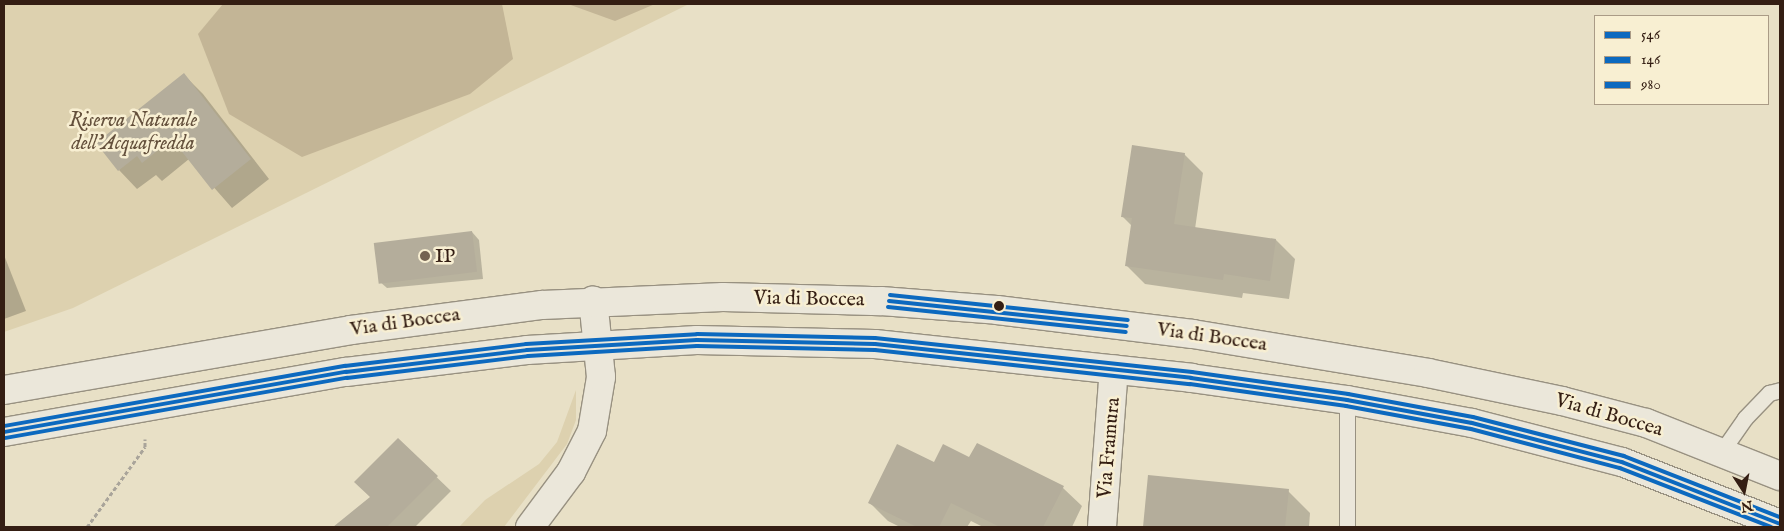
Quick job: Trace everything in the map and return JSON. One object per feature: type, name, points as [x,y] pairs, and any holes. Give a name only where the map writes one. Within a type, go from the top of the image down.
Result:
[{"type":"main road","name":"Via di Boccea","points":[[4,390],[386,324],[593,300],[731,297],[928,304],[1251,342],[1419,371],[1562,401],[1646,424],[1722,451],[1780,476]]},
{"type":"main road","points":[[530,527],[571,472],[592,431],[601,377],[593,300]]},
{"type":"main road","name":"Via di Boccea","points":[[4,432],[346,372],[597,344],[697,340],[874,344],[1114,369],[1347,400],[1472,423],[1572,446],[1673,480],[1780,524]]},
{"type":"main road","name":"Via Framura","points":[[1102,527],[1114,369]]},
{"type":"lane","points":[[1722,451],[1745,418],[1769,393],[1780,390]]},
{"type":"lane","points":[[1347,400],[1347,527]]},
{"type":"path","points":[[87,527],[145,447],[147,408]]},
{"type":"green space","name":"Riserva Naturale dell'Acquafredda","points":[[4,4],[689,4],[73,308],[4,332]]},
{"type":"green space","points":[[576,390],[576,420],[567,444],[504,527],[459,527],[485,500],[539,464],[557,442]]},
{"type":"shaded area","points":[[223,4],[502,4],[513,59],[470,94],[302,157],[229,114],[198,34]]},
{"type":"shaded area","points":[[568,4],[655,4],[615,21]]},
{"type":"building","points":[[184,73],[251,159],[212,190],[172,139],[142,163],[137,156],[118,171],[96,143]]},
{"type":"building","points":[[1132,145],[1185,153],[1174,224],[1276,239],[1270,281],[1224,274],[1223,280],[1125,266],[1132,218],[1121,217]]},
{"type":"building","name":"IP","points":[[472,231],[477,272],[379,284],[374,243]]},
{"type":"building","points":[[398,438],[438,476],[387,527],[333,527],[370,497],[354,482]]},
{"type":"building","points":[[977,443],[1064,486],[1043,527],[1000,527],[951,503],[939,527],[917,527],[868,503],[897,444],[934,462],[943,444],[969,457]]},
{"type":"building","points":[[1148,475],[1289,489],[1285,527],[1143,527]]},
{"type":"transit line","name":"980","points":[[890,295],[1128,320]]},
{"type":"transit line","name":"546","points":[[889,301],[1127,326]]},
{"type":"transit line","name":"146","points":[[888,307],[1126,332]]},
{"type":"transit line","name":"980","points":[[4,426],[345,366],[526,344],[697,334],[875,338],[1192,372],[1348,394],[1473,417],[1624,456],[1780,517]]},
{"type":"transit line","name":"546","points":[[4,432],[346,372],[527,350],[697,340],[875,344],[1191,378],[1347,400],[1472,423],[1622,462],[1780,524]]},
{"type":"transit line","name":"146","points":[[5,438],[347,378],[528,356],[697,346],[875,350],[1190,384],[1346,406],[1471,429],[1620,468],[1771,527]]},
{"type":"place","name":"IP","points":[[425,256]]}]
